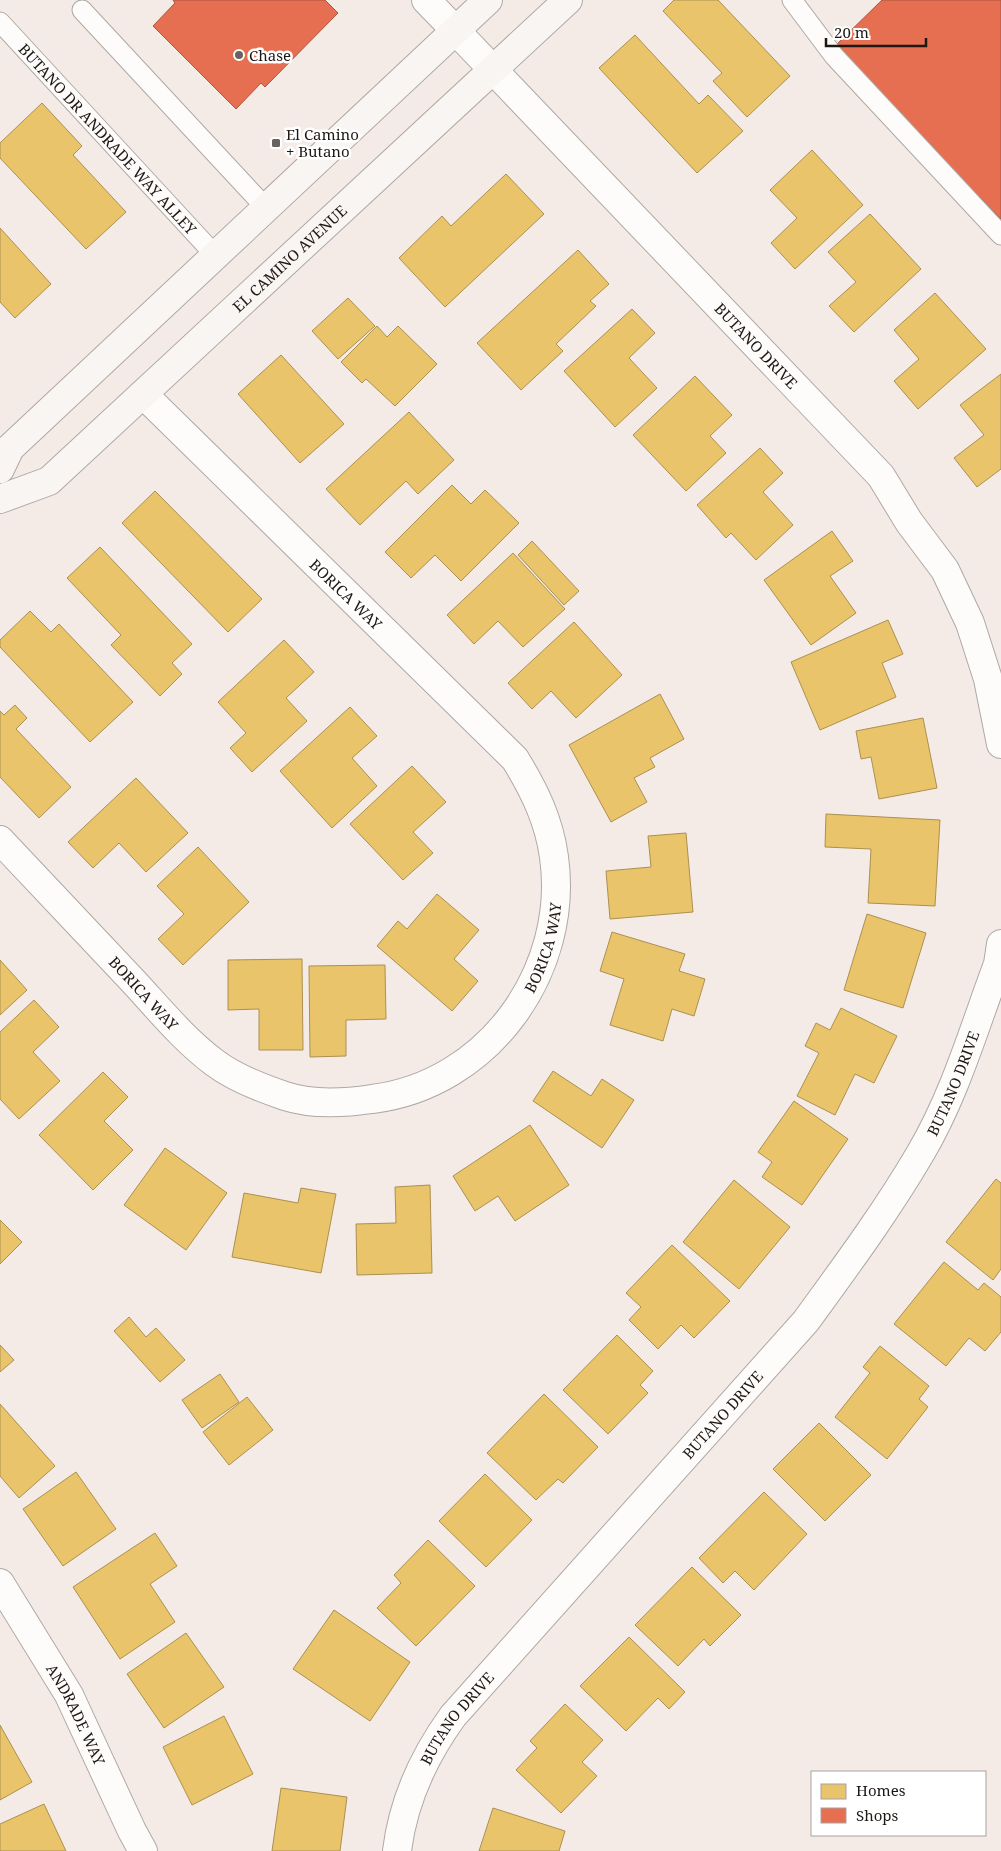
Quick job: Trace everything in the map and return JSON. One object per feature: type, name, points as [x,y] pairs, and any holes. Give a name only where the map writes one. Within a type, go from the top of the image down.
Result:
[{"type":"main road","points":[[0,469],[10,448],[488,0]]},
{"type":"main road","name":"EL CAMINO AVENUE","points":[[0,499],[49,481],[568,0]]},
{"type":"street","name":"BUTANO DRIVE","points":[[426,0],[881,476],[909,522],[945,570],[970,623],[988,679],[1001,744]]},
{"type":"street","name":"BORICA WAY","points":[[0,840],[196,1048],[239,1078],[288,1097],[340,1103],[393,1097],[442,1078],[465,1064],[504,1028],[520,1007],[544,960],[556,909],[557,882],[554,856],[541,805],[515,759],[143,394]]},
{"type":"street","name":"BUTANO DRIVE","points":[[397,1851],[400,1830],[415,1782],[438,1736],[453,1716],[806,1320],[855,1252],[921,1153],[954,1085],[998,964],[1001,944]]},
{"type":"street","name":"ANDRADE WAY","points":[[0,1583],[69,1696],[132,1831],[144,1851]]},
{"type":"lane","points":[[792,0],[834,56],[1001,235]]},
{"type":"lane","points":[[82,3],[266,208]]},
{"type":"lane","name":"BUTANO DR ANDRADE WAY ALLEY","points":[[0,22],[216,255]]},
{"type":"building: Homes","points":[[674,0],[718,0],[790,76],[747,117],[713,81],[722,73],[663,11]]},
{"type":"building: Homes","points":[[635,35],[699,104],[708,95],[743,131],[697,173],[599,68]]},
{"type":"building: Homes","points":[[42,103],[82,146],[73,155],[126,212],[86,249],[0,158],[0,143]]},
{"type":"building: Homes","points":[[812,150],[863,205],[795,269],[771,243],[797,218],[770,190]]},
{"type":"building: Homes","points":[[506,174],[544,214],[445,307],[399,258],[442,216],[451,226]]},
{"type":"building: Homes","points":[[870,214],[921,269],[854,332],[829,306],[856,282],[828,252]]},
{"type":"building: Homes","points":[[0,228],[51,284],[15,318],[0,302]]},
{"type":"building: Homes","points":[[578,250],[609,284],[590,301],[596,306],[556,344],[563,351],[521,390],[477,343]]},
{"type":"building: Homes","points":[[935,293],[986,349],[918,409],[894,381],[919,359],[894,330]]},
{"type":"building: Homes","points":[[348,298],[375,326],[338,359],[312,331]]},
{"type":"building: Homes","points":[[632,309],[655,333],[629,358],[657,388],[615,427],[564,371]]},
{"type":"building: Homes","points":[[377,326],[387,337],[398,326],[437,364],[395,406],[366,379],[362,383],[341,362]]},
{"type":"building: Homes","points":[[281,355],[344,424],[300,463],[238,394]]},
{"type":"building: Homes","points":[[1001,374],[1001,469],[977,487],[954,458],[984,435],[960,405]]},
{"type":"building: Homes","points":[[695,376],[732,415],[710,436],[726,453],[686,491],[633,435]]},
{"type":"building: Homes","points":[[409,412],[454,460],[418,494],[406,481],[360,525],[326,489]]},
{"type":"building: Homes","points":[[760,448],[783,473],[763,492],[793,525],[756,560],[731,533],[726,538],[697,505]]},
{"type":"building: Homes","points":[[452,485],[471,504],[485,490],[519,523],[461,581],[435,555],[411,578],[385,552]]},
{"type":"building: Homes","points":[[155,491],[262,599],[228,632],[122,523]]},
{"type":"building: Homes","points":[[832,531],[853,561],[830,576],[856,613],[811,645],[764,580]]},
{"type":"building: Homes","points":[[532,541],[579,591],[564,605],[518,555]]},
{"type":"building: Homes","points":[[100,547],[192,644],[172,663],[182,674],[160,696],[111,645],[121,635],[67,578]]},
{"type":"building: Homes","points":[[513,553],[565,609],[523,647],[498,621],[474,644],[447,615]]},
{"type":"building: Homes","points":[[30,611],[51,632],[59,624],[133,702],[90,742],[0,647],[0,640]]},
{"type":"building: Homes","points":[[888,620],[903,654],[882,663],[896,697],[820,730],[791,662]]},
{"type":"building: Homes","points":[[574,622],[622,675],[576,718],[551,691],[532,709],[508,683]]},
{"type":"building: Homes","points":[[284,640],[314,672],[286,698],[307,721],[252,772],[230,748],[246,733],[218,702]]},
{"type":"building: Homes","points":[[660,694],[684,739],[650,758],[655,767],[634,778],[647,802],[611,822],[569,745]]},
{"type":"building: Homes","points":[[15,705],[27,718],[16,729],[71,787],[39,818],[0,777],[0,711],[4,715]]},
{"type":"building: Homes","points":[[350,707],[377,736],[352,758],[377,786],[332,828],[280,771]]},
{"type":"building: Homes","points":[[923,718],[937,788],[879,799],[871,757],[861,759],[856,731]]},
{"type":"building: Homes","points":[[412,766],[446,802],[413,832],[433,853],[403,880],[350,824]]},
{"type":"building: Homes","points":[[136,778],[188,833],[146,872],[119,843],[93,868],[68,842]]},
{"type":"building: Homes","points":[[826,814],[940,820],[935,906],[868,903],[871,849],[825,847]]},
{"type":"building: Homes","points":[[686,833],[693,912],[610,919],[606,871],[651,867],[648,836]]},
{"type":"building: Homes","points":[[198,847],[249,902],[183,965],[158,939],[184,914],[157,886]]},
{"type":"building: Homes","points":[[437,894],[479,930],[454,959],[478,981],[452,1011],[377,946],[398,921],[407,929]]},
{"type":"building: Homes","points":[[867,914],[926,933],[903,1008],[844,990]]},
{"type":"building: Homes","points":[[612,932],[685,954],[679,971],[705,979],[694,1016],[672,1009],[663,1041],[610,1025],[624,979],[600,971]]},
{"type":"building: Homes","points":[[302,959],[303,1050],[259,1050],[259,1009],[228,1010],[228,960]]},
{"type":"building: Homes","points":[[0,960],[27,990],[0,1015]]},
{"type":"building: Homes","points":[[385,965],[386,1019],[346,1020],[346,1056],[310,1057],[309,966]]},
{"type":"building: Homes","points":[[34,1000],[59,1027],[33,1052],[60,1081],[19,1119],[0,1099],[0,1032]]},
{"type":"building: Homes","points":[[841,1008],[897,1036],[874,1083],[855,1074],[835,1115],[797,1096],[819,1053],[805,1046],[816,1023],[830,1030]]},
{"type":"building: Homes","points":[[553,1071],[591,1096],[602,1079],[634,1100],[602,1148],[533,1101]]},
{"type":"building: Homes","points":[[103,1072],[128,1097],[104,1121],[133,1150],[93,1190],[39,1135]]},
{"type":"building: Homes","points":[[794,1101],[848,1139],[802,1205],[762,1177],[772,1162],[758,1152]]},
{"type":"building: Homes","points":[[530,1125],[569,1185],[515,1221],[498,1196],[475,1211],[453,1176]]},
{"type":"building: Homes","points":[[165,1148],[227,1193],[186,1250],[124,1205]]},
{"type":"building: Homes","points":[[996,1179],[1001,1183],[1001,1269],[993,1280],[946,1242]]},
{"type":"building: Homes","points":[[734,1180],[790,1227],[739,1289],[683,1242]]},
{"type":"building: Homes","points":[[430,1185],[432,1273],[357,1275],[356,1224],[396,1223],[395,1187]]},
{"type":"building: Homes","points":[[301,1188],[336,1194],[321,1273],[232,1257],[244,1193],[298,1203]]},
{"type":"building: Homes","points":[[0,1220],[22,1242],[0,1264]]},
{"type":"building: Homes","points":[[672,1245],[730,1301],[694,1338],[681,1325],[658,1349],[629,1320],[641,1307],[626,1293]]},
{"type":"building: Homes","points":[[944,1262],[978,1290],[984,1283],[1001,1297],[1001,1332],[985,1351],[969,1338],[946,1366],[894,1324]]},
{"type":"building: Homes","points":[[129,1317],[146,1337],[156,1328],[185,1360],[160,1382],[114,1331]]},
{"type":"building: Homes","points":[[617,1335],[653,1371],[640,1385],[648,1393],[608,1434],[563,1390]]},
{"type":"building: Homes","points":[[0,1345],[14,1360],[0,1372]]},
{"type":"building: Homes","points":[[880,1346],[929,1386],[919,1399],[928,1407],[887,1459],[835,1417],[870,1373],[863,1367]]},
{"type":"building: Homes","points":[[220,1374],[239,1402],[202,1428],[182,1400]]},
{"type":"building: Homes","points":[[544,1394],[598,1447],[563,1483],[558,1479],[536,1500],[487,1453]]},
{"type":"building: Homes","points":[[247,1397],[273,1430],[229,1465],[203,1432]]},
{"type":"building: Homes","points":[[0,1404],[55,1466],[19,1498],[0,1476]]},
{"type":"building: Homes","points":[[819,1423],[871,1475],[825,1521],[773,1469]]},
{"type":"building: Homes","points":[[76,1472],[116,1529],[63,1566],[23,1509]]},
{"type":"building: Homes","points":[[485,1474],[532,1520],[486,1567],[439,1521]]},
{"type":"building: Homes","points":[[764,1492],[807,1534],[754,1590],[735,1571],[723,1583],[699,1558]]},
{"type":"building: Homes","points":[[155,1533],[177,1566],[150,1584],[175,1622],[120,1659],[73,1587]]},
{"type":"building: Homes","points":[[428,1540],[475,1586],[416,1646],[377,1608],[401,1583],[394,1575]]},
{"type":"building: Homes","points":[[692,1567],[741,1615],[710,1646],[704,1639],[678,1666],[635,1625]]},
{"type":"building: Homes","points":[[334,1610],[410,1662],[370,1721],[293,1669]]},
{"type":"building: Homes","points":[[186,1633],[224,1687],[164,1728],[127,1674]]},
{"type":"building: Homes","points":[[629,1637],[685,1692],[669,1709],[658,1698],[626,1731],[580,1686]]},
{"type":"building: Homes","points":[[565,1704],[603,1740],[582,1762],[597,1776],[561,1813],[516,1770],[537,1748],[530,1741]]},
{"type":"building: Homes","points":[[224,1716],[253,1774],[192,1805],[163,1747]]},
{"type":"building: Homes","points":[[0,1725],[32,1782],[0,1800]]},
{"type":"building: Homes","points":[[281,1788],[347,1797],[340,1851],[272,1851]]},
{"type":"building: Homes","points":[[44,1804],[66,1851],[0,1851],[0,1824]]},
{"type":"building: Homes","points":[[493,1808],[565,1831],[559,1851],[479,1851]]},
{"type":"building: Shops","name":"Chase","points":[[173,0],[325,0],[338,13],[265,87],[261,83],[236,109],[153,26],[175,3]]},
{"type":"building: Shops","points":[[882,0],[1001,0],[1001,219],[834,47]]},
{"type":"place","name":"Chase","points":[[239,55]]},
{"type":"place","name":"El Camino + Butano","points":[[276,143]]}]
